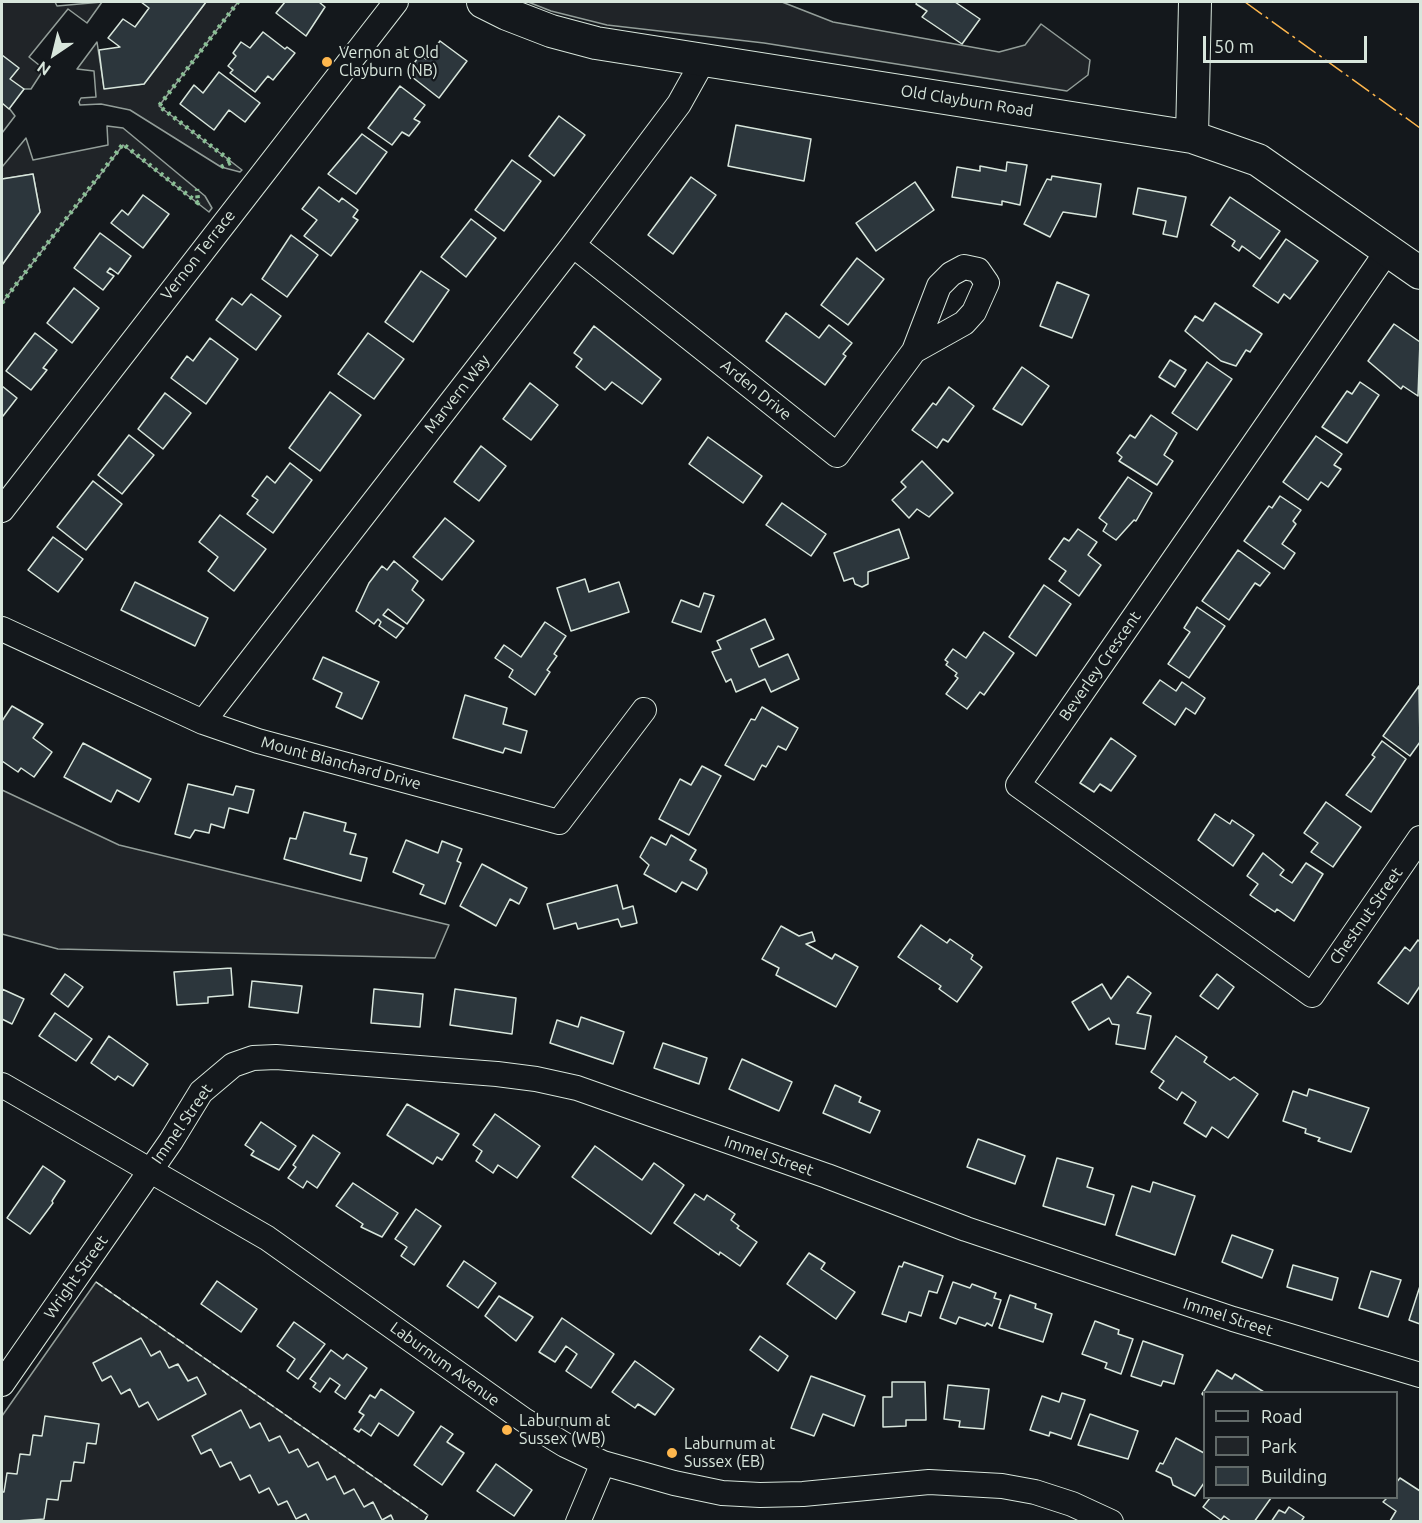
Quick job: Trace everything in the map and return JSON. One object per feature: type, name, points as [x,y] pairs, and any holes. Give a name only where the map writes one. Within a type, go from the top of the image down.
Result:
[{"type":"main road","name":"Old Clayburn Road","points":[[483,2],[507,14],[573,37],[703,61],[1192,136],[1258,160],[1420,273]]},
{"type":"main road","points":[[1192,136],[1195,2]]},
{"type":"street","name":"Vernon Terrace","points":[[2,510],[396,2]]},
{"type":"street","name":"Marvern Way","points":[[203,722],[573,245],[679,104],[703,61]]},
{"type":"street","name":"Arden Drive","points":[[573,245],[837,456],[914,351]]},
{"type":"street","name":"Beverley Crescent","points":[[1312,995],[1018,785],[1388,250]]},
{"type":"street","name":"Mount Blanchard Drive","points":[[2,629],[203,722],[258,741],[559,822],[644,710]]},
{"type":"street","name":"Chestnut Street","points":[[1312,995],[1420,838]]},
{"type":"street","name":"Immel Street","points":[[150,1171],[201,1092],[233,1065],[253,1058],[276,1057],[364,1063],[536,1079],[577,1088],[827,1176],[966,1229],[1233,1319],[1420,1375]]},
{"type":"street","name":"Laburnum Avenue","points":[[2,1085],[275,1243],[524,1420],[565,1445],[603,1463],[674,1484],[722,1492],[760,1495],[803,1494],[929,1482],[1002,1486],[1035,1492],[1072,1504],[1111,1521]]},
{"type":"street","name":"Wright Street","points":[[2,1384],[150,1171]]},
{"type":"street","points":[[578,1521],[603,1463]]},
{"type":"green space","points":[[2,2],[55,2],[57,6],[102,2],[87,23],[68,9],[29,57],[44,69],[31,89],[24,89],[9,108],[15,116],[2,133]]},
{"type":"green space","points":[[206,2],[238,2],[159,106],[242,170],[240,172],[221,167],[130,110],[101,104],[80,105],[79,102],[81,98],[96,97],[94,71],[77,69],[97,42],[104,88],[144,84]]},
{"type":"green space","points":[[528,2],[782,2],[833,22],[999,52],[1025,45],[1041,24],[1090,60],[1088,75],[1067,91],[764,43],[607,25],[551,11]]},
{"type":"green space","points":[[107,126],[123,128],[205,196],[212,208],[209,212],[123,145],[2,303],[2,265],[40,212],[33,174],[2,179],[2,167],[26,138],[33,160],[108,145]]},
{"type":"green space","points":[[2,790],[119,845],[449,925],[435,958],[58,949],[2,934]]},
{"type":"green space","points":[[96,1282],[428,1515],[424,1522],[2,1522],[2,1416]]},
{"type":"building","points":[[141,2],[206,2],[144,84],[104,89],[99,50],[120,47],[108,38],[123,19],[135,27],[149,8]]},
{"type":"building","points":[[285,2],[319,2],[325,7],[306,36],[276,13]]},
{"type":"building","points":[[917,2],[955,2],[980,19],[962,44],[922,17],[927,11],[916,4]]},
{"type":"building","points":[[263,32],[285,49],[287,47],[295,53],[273,80],[268,76],[255,92],[230,73],[233,70],[228,66],[236,56],[233,53],[241,42],[250,48]]},
{"type":"building","points":[[440,41],[467,61],[439,98],[407,73],[420,55],[426,59]]},
{"type":"building","points":[[2,55],[19,68],[10,79],[24,89],[9,109],[2,103]]},
{"type":"building","points":[[219,72],[260,103],[245,122],[229,110],[214,130],[180,104],[194,85],[203,93]]},
{"type":"building","points":[[400,86],[425,105],[414,119],[420,122],[409,136],[402,132],[392,145],[368,128]]},
{"type":"building","points":[[559,116],[585,135],[554,176],[529,156]]},
{"type":"building","points":[[736,125],[811,139],[804,181],[728,166]]},
{"type":"building","points":[[362,134],[387,152],[356,194],[328,174]]},
{"type":"building","points":[[512,160],[541,181],[504,231],[475,210]]},
{"type":"building","points":[[1007,162],[1027,165],[1020,205],[1002,201],[1002,205],[952,197],[957,167],[980,171],[980,166],[1006,171]]},
{"type":"building","points":[[33,174],[40,212],[2,265],[2,179]]},
{"type":"building","points":[[1052,176],[1101,184],[1096,217],[1063,212],[1050,237],[1024,224],[1047,179],[1051,180]]},
{"type":"building","points":[[691,177],[716,195],[673,254],[648,235]]},
{"type":"building","points":[[915,182],[934,210],[876,251],[856,223]]},
{"type":"building","points":[[319,187],[339,202],[342,198],[358,210],[353,217],[358,220],[331,256],[304,236],[317,220],[302,209]]},
{"type":"building","points":[[1138,188],[1186,197],[1177,237],[1163,234],[1166,221],[1133,214]]},
{"type":"building","points":[[143,195],[169,214],[143,248],[111,223],[122,210],[128,215]]},
{"type":"building","points":[[1230,197],[1280,231],[1260,259],[1242,246],[1239,251],[1232,246],[1235,241],[1211,225]]},
{"type":"building","points":[[471,219],[496,238],[466,277],[441,257]]},
{"type":"building","points":[[100,233],[131,256],[118,274],[110,268],[107,272],[114,276],[103,290],[74,268]]},
{"type":"building","points":[[291,235],[318,255],[287,297],[262,279]]},
{"type":"building","points":[[1286,239],[1318,261],[1290,299],[1284,294],[1278,303],[1253,286]]},
{"type":"building","points":[[857,258],[884,279],[848,325],[821,305]]},
{"type":"building","points":[[421,271],[449,290],[413,342],[385,322]]},
{"type":"building","points":[[1057,282],[1089,295],[1072,338],[1040,326]]},
{"type":"building","points":[[74,288],[99,308],[72,343],[47,323]]},
{"type":"building","points":[[251,294],[281,316],[256,350],[216,320],[232,298],[242,305]]},
{"type":"building","points":[[1215,303],[1262,334],[1250,352],[1246,350],[1236,366],[1221,361],[1185,331],[1195,316],[1203,321]]},
{"type":"building","points":[[786,313],[819,338],[829,325],[852,343],[843,354],[846,356],[825,385],[766,341]]},
{"type":"building","points":[[1394,324],[1420,342],[1418,396],[1403,386],[1401,389],[1368,361]]},
{"type":"building","points":[[594,326],[661,379],[642,404],[612,382],[605,390],[576,367],[582,359],[574,353]]},
{"type":"building","points":[[35,333],[57,350],[43,368],[47,370],[31,390],[6,371]]},
{"type":"building","points":[[368,333],[404,359],[374,399],[338,374]]},
{"type":"building","points":[[210,338],[238,359],[206,404],[171,378],[187,356],[193,361]]},
{"type":"building","points":[[1170,360],[1186,370],[1175,387],[1159,377]]},
{"type":"building","points":[[1207,362],[1232,379],[1197,430],[1172,413]]},
{"type":"building","points":[[1022,367],[1049,386],[1022,425],[993,409]]},
{"type":"building","points":[[1360,382],[1379,395],[1347,443],[1322,427],[1347,391],[1352,394]]},
{"type":"building","points":[[530,383],[558,405],[531,440],[503,419]]},
{"type":"building","points":[[2,386],[17,398],[3,416],[2,415]]},
{"type":"building","points":[[949,387],[974,406],[948,442],[943,439],[937,448],[912,430],[933,403],[936,405]]},
{"type":"building","points":[[330,392],[361,415],[320,471],[289,448]]},
{"type":"building","points":[[165,393],[191,413],[163,449],[138,429]]},
{"type":"building","points":[[1151,415],[1177,433],[1164,455],[1173,461],[1157,485],[1119,461],[1122,457],[1117,453],[1130,435],[1135,438]]},
{"type":"building","points":[[129,435],[154,455],[122,494],[98,475]]},
{"type":"building","points":[[1316,436],[1342,454],[1334,465],[1341,469],[1328,487],[1321,482],[1308,500],[1283,482]]},
{"type":"building","points":[[708,437],[762,476],[743,503],[689,464]]},
{"type":"building","points":[[481,446],[506,466],[479,501],[454,482]]},
{"type":"building","points":[[922,461],[953,493],[929,517],[917,509],[909,518],[892,500],[906,487],[901,482]]},
{"type":"building","points":[[290,463],[312,480],[273,533],[247,514],[258,500],[252,496],[267,476],[275,483]]},
{"type":"building","points":[[1128,477],[1152,493],[1136,521],[1134,520],[1116,540],[1103,531],[1107,524],[1099,518]]},
{"type":"building","points":[[93,481],[122,504],[86,550],[57,527]]},
{"type":"building","points":[[1280,496],[1301,510],[1293,521],[1296,524],[1282,544],[1295,553],[1284,569],[1244,541],[1269,506],[1272,508]]},
{"type":"building","points":[[782,503],[826,534],[811,556],[766,525]]},
{"type":"building","points":[[220,515],[266,549],[234,591],[208,571],[218,557],[199,542]]},
{"type":"building","points":[[445,518],[474,541],[442,580],[413,557]]},
{"type":"building","points":[[899,529],[909,558],[868,572],[868,584],[862,587],[855,584],[853,578],[844,581],[834,553]]},
{"type":"building","points":[[1078,529],[1097,542],[1088,555],[1101,565],[1079,596],[1059,581],[1066,571],[1049,559],[1064,538],[1069,541]]},
{"type":"building","points":[[53,537],[83,559],[58,592],[28,570]]},
{"type":"building","points":[[1238,550],[1270,573],[1260,586],[1255,583],[1229,620],[1202,601]]},
{"type":"building","points":[[394,561],[418,581],[412,590],[424,600],[407,624],[388,609],[383,615],[404,628],[396,638],[379,626],[381,622],[378,619],[374,624],[356,611],[369,583],[382,566],[387,570]]},
{"type":"building","points":[[585,579],[589,592],[619,582],[629,612],[571,631],[557,588]]},
{"type":"building","points":[[135,582],[208,618],[195,646],[121,610]]},
{"type":"building","points":[[1044,585],[1071,604],[1036,656],[1009,637]]},
{"type":"building","points":[[704,593],[714,596],[701,632],[672,622],[681,600],[699,607]]},
{"type":"building","points":[[1197,607],[1225,626],[1189,678],[1168,664],[1190,632],[1184,628]]},
{"type":"building","points":[[765,619],[774,639],[751,649],[759,667],[788,654],[799,679],[771,692],[765,679],[736,692],[731,679],[726,682],[712,652],[721,649],[717,641]]},
{"type":"building","points":[[545,622],[566,636],[554,654],[557,656],[547,670],[550,672],[535,695],[509,677],[513,670],[495,658],[504,645],[521,657]]},
{"type":"building","points":[[984,632],[1014,653],[984,695],[980,692],[967,709],[946,694],[958,678],[955,676],[957,673],[946,665],[948,662],[945,660],[953,649],[966,658]]},
{"type":"building","points":[[323,657],[379,682],[362,719],[336,707],[342,693],[313,679]]},
{"type":"building","points":[[1160,680],[1176,691],[1182,682],[1205,698],[1195,714],[1186,708],[1175,725],[1143,703]]},
{"type":"building","points":[[1419,686],[1420,742],[1410,756],[1383,736]]},
{"type":"building","points":[[465,695],[507,708],[503,724],[527,731],[521,753],[505,748],[503,753],[453,738]]},
{"type":"building","points":[[12,706],[43,724],[33,738],[52,752],[34,777],[21,768],[18,772],[2,761],[2,721]]},
{"type":"building","points":[[762,707],[798,728],[786,750],[778,746],[766,767],[762,765],[754,780],[725,765],[751,719],[755,720]]},
{"type":"building","points":[[1111,738],[1136,756],[1111,791],[1100,784],[1094,792],[1080,783]]},
{"type":"building","points":[[1382,741],[1406,759],[1371,812],[1346,795],[1375,757],[1372,755]]},
{"type":"building","points":[[83,743],[151,779],[139,802],[117,790],[111,802],[64,777]]},
{"type":"building","points":[[702,766],[721,776],[689,835],[659,819],[680,779],[691,785]]},
{"type":"building","points":[[188,784],[233,795],[236,786],[254,790],[248,813],[229,808],[224,828],[211,824],[209,833],[195,830],[190,838],[175,834]]},
{"type":"building","points":[[1326,802],[1361,827],[1333,867],[1311,852],[1318,843],[1304,833]]},
{"type":"building","points":[[304,812],[346,823],[344,831],[356,834],[350,854],[367,858],[361,881],[284,859],[290,838],[296,839]]},
{"type":"building","points":[[1215,814],[1230,824],[1232,820],[1254,835],[1233,866],[1198,840]]},
{"type":"building","points":[[671,835],[696,850],[690,860],[706,869],[707,873],[697,890],[682,882],[676,892],[644,874],[649,865],[640,857],[651,837],[666,845]]},
{"type":"building","points":[[406,840],[438,853],[442,841],[462,849],[457,861],[461,863],[445,904],[420,894],[424,885],[393,872]]},
{"type":"building","points":[[1263,853],[1284,870],[1280,875],[1292,883],[1306,863],[1323,874],[1294,921],[1277,909],[1275,912],[1250,895],[1258,884],[1247,876]]},
{"type":"building","points":[[482,864],[527,888],[519,904],[510,899],[496,926],[460,906]]},
{"type":"building","points":[[617,885],[623,909],[633,906],[637,923],[621,927],[618,919],[578,929],[576,923],[554,929],[547,904]]},
{"type":"building","points":[[921,925],[947,943],[950,939],[973,955],[971,959],[982,967],[957,1002],[939,989],[941,986],[898,957]]},
{"type":"building","points":[[781,926],[799,936],[812,932],[815,941],[806,944],[832,959],[835,954],[858,967],[836,1007],[776,975],[779,968],[762,959]]},
{"type":"building","points":[[1418,940],[1420,942],[1420,986],[1408,1004],[1378,983],[1405,947],[1410,951]]},
{"type":"building","points":[[231,968],[233,995],[208,997],[208,1003],[177,1005],[174,972]]},
{"type":"building","points":[[65,974],[83,987],[68,1007],[51,994]]},
{"type":"building","points":[[1217,974],[1234,987],[1218,1009],[1200,996]]},
{"type":"building","points":[[1128,976],[1151,993],[1137,1013],[1151,1016],[1145,1049],[1116,1044],[1119,1025],[1112,1024],[1109,1018],[1089,1030],[1072,1002],[1102,984],[1111,999]]},
{"type":"building","points":[[252,981],[302,986],[298,1013],[249,1007]]},
{"type":"building","points":[[2,989],[24,999],[12,1024],[2,1019]]},
{"type":"building","points":[[374,989],[423,994],[420,1027],[371,1023]]},
{"type":"building","points":[[455,989],[516,998],[512,1034],[450,1025]]},
{"type":"building","points":[[55,1013],[92,1039],[76,1061],[39,1036]]},
{"type":"building","points":[[581,1017],[624,1032],[613,1064],[550,1043],[557,1020],[578,1027]]},
{"type":"building","points":[[109,1036],[148,1064],[133,1086],[118,1076],[115,1080],[91,1063]]},
{"type":"building","points":[[1176,1036],[1207,1057],[1204,1062],[1230,1080],[1234,1077],[1258,1094],[1228,1138],[1212,1127],[1206,1137],[1184,1123],[1196,1102],[1182,1092],[1177,1100],[1159,1088],[1164,1081],[1151,1072]]},
{"type":"building","points":[[663,1043],[707,1058],[699,1084],[654,1068]]},
{"type":"building","points":[[742,1059],[792,1082],[779,1111],[729,1089]]},
{"type":"building","points":[[835,1085],[861,1097],[859,1102],[880,1111],[870,1133],[823,1113]]},
{"type":"building","points":[[1309,1089],[1369,1108],[1351,1152],[1318,1141],[1320,1138],[1305,1133],[1306,1129],[1283,1121],[1293,1091],[1307,1096]]},
{"type":"building","points":[[407,1104],[459,1134],[442,1160],[437,1157],[433,1164],[387,1135]]},
{"type":"building","points":[[495,1114],[540,1146],[517,1178],[498,1165],[493,1173],[476,1161],[482,1151],[473,1145]]},
{"type":"building","points":[[261,1122],[296,1146],[279,1170],[251,1155],[254,1151],[245,1145]]},
{"type":"building","points":[[313,1135],[340,1153],[317,1188],[307,1181],[303,1188],[288,1178],[296,1167],[293,1165]]},
{"type":"building","points":[[978,1139],[1025,1156],[1015,1184],[967,1167]]},
{"type":"building","points":[[595,1146],[642,1180],[654,1163],[684,1185],[651,1234],[572,1177]]},
{"type":"building","points":[[1057,1158],[1093,1168],[1087,1187],[1114,1195],[1105,1225],[1043,1206]]},
{"type":"building","points":[[43,1166],[65,1181],[52,1201],[53,1203],[30,1234],[7,1218]]},
{"type":"building","points":[[1153,1182],[1195,1196],[1175,1255],[1116,1235],[1132,1186],[1150,1192]]},
{"type":"building","points":[[353,1183],[398,1213],[382,1237],[361,1227],[363,1224],[336,1206]]},
{"type":"building","points":[[695,1194],[704,1200],[707,1195],[735,1214],[731,1220],[739,1226],[737,1228],[757,1242],[740,1266],[720,1252],[719,1255],[674,1223]]},
{"type":"building","points":[[416,1209],[441,1226],[414,1265],[401,1256],[407,1247],[395,1239]]},
{"type":"building","points":[[1232,1235],[1273,1250],[1262,1278],[1222,1262]]},
{"type":"building","points":[[809,1253],[825,1263],[821,1269],[855,1292],[836,1319],[787,1284]]},
{"type":"building","points":[[464,1261],[496,1283],[478,1308],[447,1286]]},
{"type":"building","points":[[904,1262],[943,1276],[937,1293],[929,1291],[921,1316],[909,1312],[906,1322],[882,1314],[899,1266],[902,1267]]},
{"type":"building","points":[[1293,1265],[1338,1278],[1332,1300],[1287,1287]]},
{"type":"building","points":[[1371,1271],[1401,1280],[1388,1317],[1359,1308]]},
{"type":"building","points":[[217,1281],[257,1309],[241,1332],[201,1304]]},
{"type":"building","points":[[953,1282],[970,1288],[972,1284],[996,1293],[994,1298],[1001,1300],[992,1326],[987,1323],[985,1326],[959,1317],[956,1324],[940,1318]]},
{"type":"building","points":[[1420,1286],[1420,1324],[1409,1320]]},
{"type":"building","points":[[1010,1295],[1036,1304],[1035,1308],[1052,1314],[1043,1342],[999,1328]]},
{"type":"building","points":[[499,1296],[533,1317],[516,1341],[485,1316]]},
{"type":"building","points":[[562,1318],[614,1354],[591,1388],[566,1371],[577,1354],[566,1346],[555,1362],[539,1352]]},
{"type":"building","points":[[1095,1321],[1119,1330],[1118,1334],[1133,1339],[1121,1374],[1105,1368],[1107,1363],[1082,1354]]},
{"type":"building","points":[[294,1322],[325,1344],[298,1379],[287,1371],[295,1359],[277,1346]]},
{"type":"building","points":[[760,1336],[788,1356],[778,1371],[750,1350]]},
{"type":"building","points":[[141,1338],[151,1356],[160,1351],[169,1368],[178,1364],[188,1381],[197,1377],[206,1394],[158,1420],[148,1402],[139,1407],[130,1389],[121,1394],[111,1376],[102,1381],[93,1363]]},
{"type":"building","points":[[1143,1341],[1183,1355],[1174,1384],[1163,1381],[1161,1386],[1131,1376]]},
{"type":"building","points":[[331,1350],[343,1359],[347,1354],[367,1368],[345,1399],[335,1392],[340,1385],[330,1378],[320,1392],[313,1387],[316,1383],[310,1379]]},
{"type":"building","points":[[635,1361],[674,1389],[655,1415],[638,1404],[635,1408],[612,1392]]},
{"type":"building","points":[[1217,1370],[1232,1379],[1235,1374],[1262,1391],[1204,1391]]},
{"type":"building","points":[[811,1376],[865,1396],[854,1426],[823,1414],[814,1436],[791,1428]]},
{"type":"building","points":[[892,1382],[925,1382],[926,1420],[906,1420],[906,1426],[883,1427],[883,1397],[892,1397]]},
{"type":"building","points":[[948,1385],[989,1389],[984,1429],[959,1427],[960,1421],[944,1419]]},
{"type":"building","points":[[381,1389],[414,1412],[398,1436],[379,1423],[371,1436],[361,1429],[359,1432],[354,1429],[364,1415],[359,1412],[370,1395],[375,1398]]},
{"type":"building","points":[[1062,1393],[1085,1400],[1071,1439],[1050,1432],[1049,1436],[1030,1430],[1042,1396],[1059,1402]]},
{"type":"building","points":[[241,1410],[250,1428],[260,1423],[269,1441],[280,1436],[289,1453],[298,1449],[308,1467],[318,1462],[327,1480],[335,1476],[344,1494],[354,1489],[364,1507],[373,1502],[382,1520],[391,1515],[394,1522],[310,1522],[306,1514],[296,1519],[287,1501],[278,1505],[269,1488],[259,1493],[250,1475],[240,1480],[231,1462],[220,1467],[211,1449],[201,1454],[192,1436]]},
{"type":"building","points":[[1090,1414],[1138,1431],[1128,1459],[1078,1445]]},
{"type":"building","points":[[45,1416],[99,1424],[96,1444],[87,1443],[84,1463],[74,1462],[71,1481],[61,1481],[58,1500],[47,1499],[44,1519],[2,1522],[2,1492],[4,1492],[7,1473],[17,1474],[20,1454],[30,1455],[33,1435],[42,1436]]},
{"type":"building","points":[[441,1426],[453,1434],[447,1442],[464,1453],[442,1485],[414,1465]]},
{"type":"building","points":[[1176,1438],[1203,1452],[1203,1484],[1195,1496],[1173,1485],[1171,1478],[1156,1471],[1160,1463],[1163,1464]]},
{"type":"building","points":[[496,1464],[532,1490],[514,1516],[477,1491]]},
{"type":"building","points":[[1400,1478],[1420,1491],[1420,1522],[1390,1521],[1396,1511],[1383,1502],[1386,1499],[1398,1499]]},
{"type":"building","points":[[1209,1499],[1270,1499],[1254,1522],[1232,1522],[1224,1516],[1221,1520],[1203,1507]]},
{"type":"building","points":[[1289,1507],[1304,1517],[1302,1520],[1304,1522],[1271,1522],[1279,1510],[1285,1513]]},
{"type":"hedge","points":[[221,167],[232,162],[159,106],[238,2]]},
{"type":"hedge","points":[[2,303],[123,144],[198,203],[197,189]]},
{"type":"fence","points":[[96,1282],[428,1515],[424,1522]]},
{"type":"power","points":[[1245,2],[1420,128]]},
{"type":"place","name":"Vernon at Old Clayburn (NB)","points":[[327,62]]},
{"type":"place","name":"Laburnum at Sussex (WB)","points":[[507,1430]]},
{"type":"place","name":"Laburnum at Sussex (EB)","points":[[672,1453]]}]
